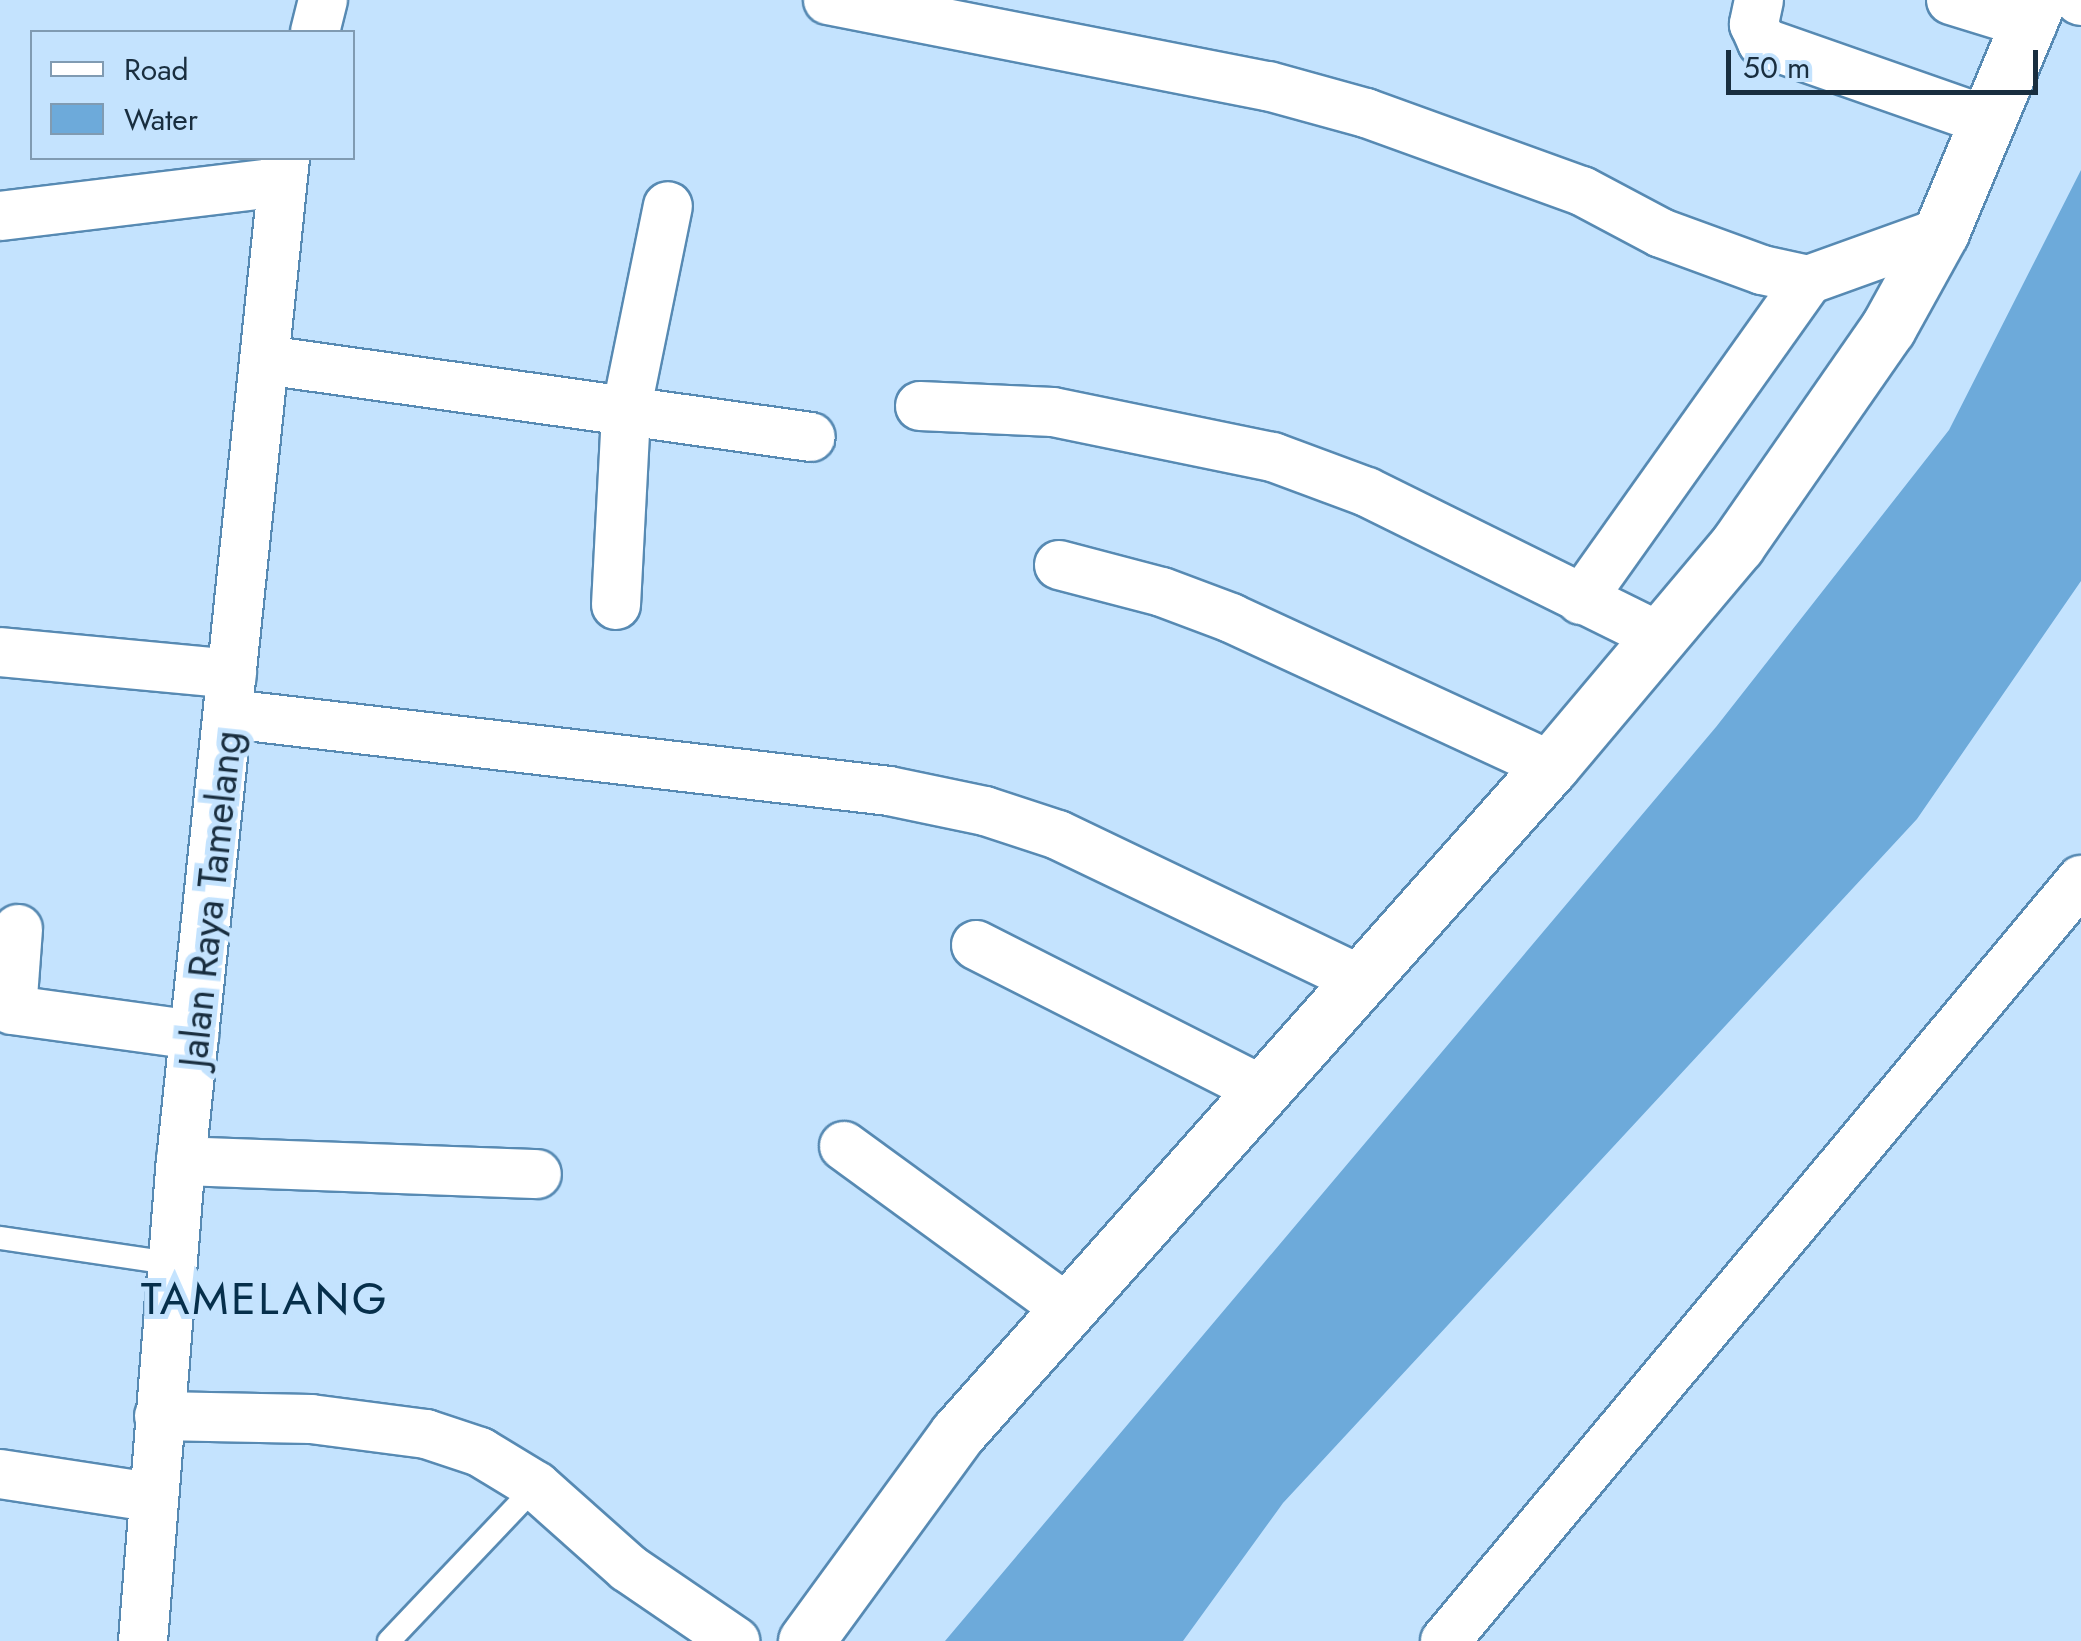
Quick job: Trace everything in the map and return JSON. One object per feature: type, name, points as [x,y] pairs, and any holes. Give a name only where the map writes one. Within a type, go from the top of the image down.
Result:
[{"type":"street","points":[[316,30],[324,0]]},
{"type":"street","points":[[828,0],[1030,18],[1366,113],[1582,191],[1720,257],[1808,280],[1941,232]]},
{"type":"street","points":[[1759,0],[1754,24],[1762,42],[1990,122]]},
{"type":"street","points":[[806,1641],[921,1480],[1066,1308],[1258,1088],[1552,766],[1662,638],[1790,475],[1888,328],[1941,232],[2035,12],[1951,0]]},
{"type":"street","points":[[0,216],[282,170]]},
{"type":"street","name":"Jalan Raya Tamelang","points":[[142,1641],[150,1497],[177,1264],[181,1160],[282,170]]},
{"type":"street","points":[[616,604],[626,412],[668,206]]},
{"type":"street","points":[[1581,600],[1808,280]]},
{"type":"street","points":[[265,360],[811,438]]},
{"type":"street","points":[[920,406],[1053,412],[1273,457],[1367,492],[1662,638]]},
{"type":"street","points":[[1059,565],[1162,592],[1230,618],[1552,766]]},
{"type":"street","points":[[0,652],[231,694],[888,790],[985,811],[1058,834],[1360,980]]},
{"type":"street","points":[[1444,1641],[2081,880]]},
{"type":"street","points":[[18,930],[12,1010],[194,1035]]},
{"type":"street","points":[[976,944],[1258,1088]]},
{"type":"street","points":[[844,1146],[1066,1308]]},
{"type":"street","points":[[181,1160],[538,1174]]},
{"type":"street","points":[[159,1416],[311,1419],[426,1434],[480,1452],[536,1486],[628,1568],[736,1641]]},
{"type":"street","points":[[0,1474],[150,1497]]},
{"type":"lane","points":[[0,1238],[177,1264]]},
{"type":"lane","points":[[389,1641],[536,1486]]},
{"type":"water","points":[[2081,170],[2081,581],[1917,819],[1283,1503],[1183,1641],[945,1641],[1716,727],[1949,430]]},
{"type":"district","name":"TAMELANG","points":[[265,1299]]}]
